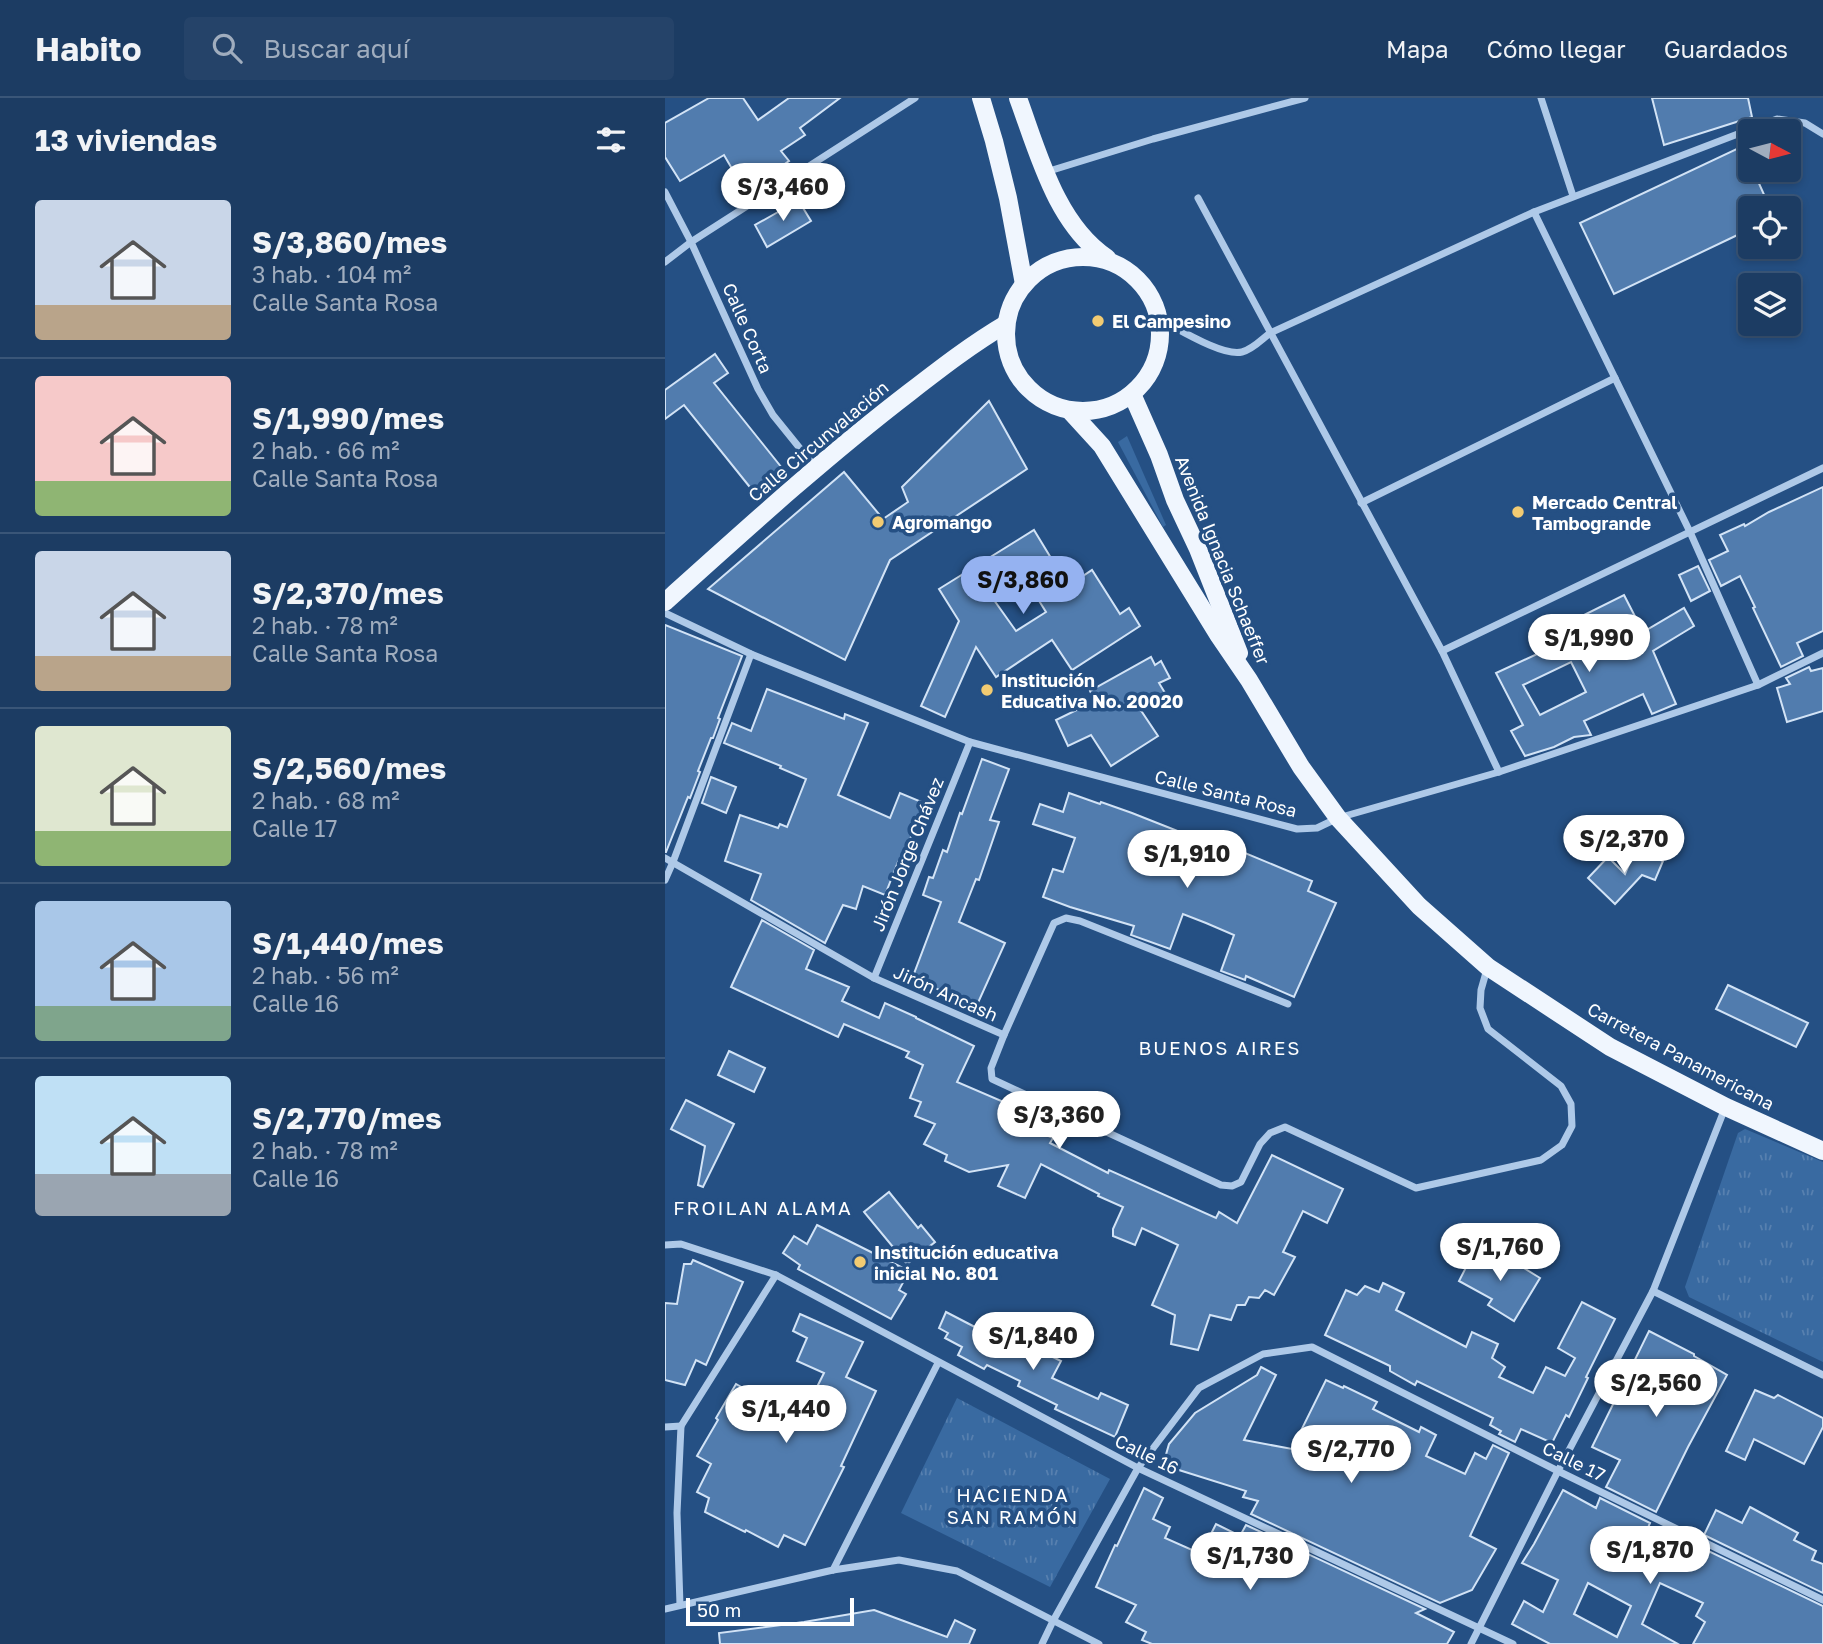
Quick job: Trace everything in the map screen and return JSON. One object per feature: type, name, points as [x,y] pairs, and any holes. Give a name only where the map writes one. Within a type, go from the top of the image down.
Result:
[{"type":"main road","points":[[981,98],[1008,198],[1024,284]]},
{"type":"main road","points":[[1018,98],[1045,172],[1068,218],[1097,251],[1115,263],[1135,277],[1150,296],[1159,319],[1160,343],[1155,362],[1146,380],[1132,394],[1114,406],[1092,412],[1070,411],[1048,404],[1028,390],[1014,371],[1006,348],[1006,324],[1010,306],[1024,284],[1043,267],[1066,258],[1088,255],[1115,263]]},
{"type":"main road","name":"Calle Circunvalación","points":[[665,602],[816,467],[977,341],[1006,324]]},
{"type":"main road","name":"Avenida Ignacia Schaeffer","points":[[1132,394],[1203,561],[1249,680]]},
{"type":"main road","name":"Avenida Ignacia Schaeffer","points":[[1070,411],[1102,446],[1249,680]]},
{"type":"main road","name":"Carretera Panamericana","points":[[1249,680],[1301,766],[1338,818],[1419,906],[1488,967],[1610,1047],[1726,1107],[1823,1151]]},
{"type":"street","points":[[665,262],[691,242],[915,98]]},
{"type":"street","points":[[1045,172],[1153,139],[1305,98]]},
{"type":"street","points":[[1541,98],[1573,196]]},
{"type":"street","points":[[1159,319],[1225,352],[1240,353],[1252,348],[1270,333],[1534,212],[1777,119],[1805,123],[1823,134]]},
{"type":"street","name":"Calle Corta","points":[[665,192],[691,242],[758,389],[773,415],[816,467]]},
{"type":"street","points":[[1198,198],[1442,651],[1499,772]]},
{"type":"street","points":[[1534,212],[1690,532],[1758,685]]},
{"type":"street","points":[[1361,503],[1615,378]]},
{"type":"street","points":[[1442,651],[1823,467]]},
{"type":"street","name":"Calle Santa Rosa","points":[[665,613],[751,654],[970,742],[1297,829],[1317,828],[1338,818],[1499,772],[1758,685],[1823,653]]},
{"type":"street","points":[[665,880],[751,654]]},
{"type":"street","name":"Jirón Jorge Chávez","points":[[874,978],[970,742]]},
{"type":"street","name":"Jirón Ancash","points":[[665,858],[874,978],[1004,1035],[991,1069],[992,1079],[1221,1185],[1232,1186],[1241,1182],[1260,1144],[1270,1133],[1285,1127],[1416,1188],[1541,1160],[1562,1145],[1573,1126],[1571,1104],[1561,1086],[1488,1029],[1480,1008],[1481,990],[1488,967]]},
{"type":"street","points":[[1004,1035],[1054,923],[1066,918],[1080,921],[1288,1004]]},
{"type":"street","points":[[1471,1644],[1558,1471],[1654,1291],[1726,1107]]},
{"type":"street","name":"Calle 16","points":[[665,1245],[681,1244],[776,1275],[1137,1468],[1513,1644]]},
{"type":"street","points":[[680,1605],[677,1513],[681,1426],[776,1275]]},
{"type":"street","points":[[1654,1291],[1823,1374]]},
{"type":"street","name":"Calle 17","points":[[1137,1468],[1199,1388],[1263,1354],[1312,1347],[1823,1600]]},
{"type":"street","points":[[833,1570],[938,1363]]},
{"type":"street","points":[[665,1427],[681,1426]]},
{"type":"street","points":[[1042,1644],[1137,1468]]},
{"type":"street","points":[[665,1609],[833,1570],[899,1560],[957,1571],[1099,1644]]},
{"type":"green space","points":[[1127,436],[1166,525],[1163,527],[1118,442]]},
{"type":"green space","points":[[1745,1129],[1823,1162],[1823,1362],[1689,1297],[1685,1287],[1738,1133]]},
{"type":"green space","points":[[957,1398],[1110,1479],[1050,1587],[901,1513]]},
{"type":"building","points":[[709,98],[743,98],[758,120],[789,98],[840,98],[800,128],[805,135],[781,151],[789,161],[745,191],[724,155],[680,181],[665,157],[665,123]]},
{"type":"building","points":[[1652,98],[1748,98],[1752,117],[1738,119],[1738,121],[1664,145]]},
{"type":"building","points":[[1738,148],[1738,182],[1758,182],[1765,196],[1738,196],[1738,235],[1614,294],[1580,223]]},
{"type":"building","points":[[797,198],[811,221],[767,247],[755,225]]},
{"type":"building","points":[[715,354],[728,373],[714,383],[782,468],[753,491],[684,405],[665,419],[665,390]]},
{"type":"building","points":[[989,401],[1027,469],[890,560],[845,660],[708,589],[844,472],[883,519],[908,502],[902,487]]},
{"type":"building","points":[[1823,487],[1823,631],[1797,643],[1803,656],[1781,667],[1740,576],[1721,586],[1709,560],[1728,551],[1720,535],[1744,524],[1745,526]]},
{"type":"building","points":[[1034,530],[1068,586],[1092,570],[1120,614],[1129,608],[1140,626],[1072,670],[1052,640],[996,677],[976,647],[945,717],[921,706],[959,621],[939,589]],"holes":[[[1026,580],[1046,612],[1016,631],[994,600]]]},
{"type":"building","points":[[1698,566],[1710,591],[1691,601],[1679,575]]},
{"type":"building","points":[[1624,595],[1643,632],[1684,608],[1694,626],[1653,651],[1676,704],[1652,714],[1643,694],[1584,721],[1591,735],[1574,737],[1525,756],[1511,731],[1523,725],[1496,673],[1561,643],[1554,630]],"holes":[[[1571,662],[1586,692],[1540,715],[1523,685]]]},
{"type":"building","points":[[665,625],[742,656],[690,798],[688,797],[666,852],[665,852]]},
{"type":"building","points":[[1151,657],[1155,665],[1161,661],[1170,678],[1159,683],[1165,693],[1140,709],[1158,736],[1111,766],[1091,735],[1068,746],[1056,720],[1095,701],[1090,691]]},
{"type":"building","points":[[1809,667],[1811,671],[1823,668],[1823,711],[1787,722],[1777,688],[1790,684],[1786,678]]},
{"type":"building","points":[[767,689],[844,719],[845,714],[868,723],[838,795],[890,818],[900,793],[924,803],[901,863],[898,862],[885,895],[863,886],[856,909],[843,905],[825,943],[751,900],[761,874],[725,861],[740,815],[778,828],[780,824],[787,827],[806,779],[724,743],[732,723],[751,731]]},
{"type":"building","points":[[982,759],[1009,769],[990,820],[999,822],[979,880],[976,879],[959,922],[1005,943],[977,1005],[912,979],[941,902],[923,895],[929,877],[933,878],[943,850],[947,852]]},
{"type":"building","points":[[711,777],[736,787],[726,813],[702,803]]},
{"type":"building","points":[[1069,793],[1132,813],[1233,853],[1233,848],[1312,881],[1308,891],[1336,903],[1294,997],[1246,976],[1245,980],[1221,971],[1234,935],[1206,923],[1183,914],[1170,949],[1131,935],[1134,926],[1043,897],[1053,869],[1063,872],[1075,838],[1033,824],[1040,804],[1063,812]]},
{"type":"building","points":[[1635,850],[1663,861],[1655,880],[1642,875],[1615,904],[1588,878],[1608,857],[1625,874]]},
{"type":"building","points":[[762,920],[814,950],[806,969],[849,987],[842,1001],[879,1018],[885,1003],[974,1046],[957,1082],[1013,1106],[1008,1118],[1053,1138],[1050,1143],[1108,1173],[1109,1170],[1216,1218],[1219,1212],[1237,1223],[1272,1155],[1343,1189],[1327,1223],[1303,1211],[1283,1252],[1295,1257],[1274,1295],[1265,1290],[1259,1298],[1249,1297],[1245,1305],[1237,1305],[1231,1320],[1210,1315],[1198,1350],[1171,1344],[1175,1315],[1152,1305],[1178,1245],[1142,1228],[1135,1245],[1113,1236],[1113,1229],[1123,1207],[1041,1164],[1025,1198],[998,1186],[1008,1165],[969,1172],[945,1161],[947,1155],[924,1144],[935,1124],[915,1116],[921,1102],[910,1098],[923,1065],[906,1057],[909,1052],[844,1024],[838,1037],[731,987]]},
{"type":"building","points":[[1728,985],[1808,1023],[1796,1047],[1716,1009]]},
{"type":"building","points":[[729,1051],[765,1068],[754,1092],[718,1075]]},
{"type":"building","points":[[686,1100],[734,1124],[703,1187],[698,1185],[705,1146],[671,1129]]},
{"type":"building","points":[[889,1192],[918,1228],[921,1225],[935,1242],[907,1264],[864,1212]]},
{"type":"building","points":[[817,1225],[909,1271],[899,1290],[906,1294],[891,1319],[798,1269],[800,1265],[783,1253],[794,1236],[807,1244]]},
{"type":"building","points":[[1476,1248],[1511,1267],[1514,1262],[1540,1278],[1514,1321],[1488,1305],[1492,1299],[1459,1281]]},
{"type":"building","points":[[693,1260],[743,1282],[706,1365],[696,1360],[685,1385],[665,1380],[665,1303],[677,1304],[684,1264],[691,1264]]},
{"type":"building","points":[[1383,1283],[1404,1293],[1396,1310],[1466,1347],[1472,1332],[1498,1344],[1492,1358],[1505,1367],[1499,1377],[1533,1393],[1546,1367],[1565,1376],[1575,1358],[1558,1348],[1582,1302],[1615,1319],[1569,1417],[1566,1415],[1552,1443],[1521,1429],[1515,1442],[1499,1434],[1501,1431],[1490,1425],[1493,1418],[1417,1381],[1415,1385],[1390,1371],[1390,1366],[1325,1335],[1346,1290],[1357,1295],[1365,1286],[1379,1292]]},
{"type":"building","points":[[946,1312],[1000,1340],[1007,1324],[1030,1336],[1026,1344],[1061,1361],[1052,1378],[1098,1399],[1101,1393],[1128,1405],[1115,1437],[1055,1409],[1057,1405],[1018,1386],[1020,1381],[987,1365],[984,1369],[958,1355],[962,1347],[945,1338],[948,1333],[939,1328]]},
{"type":"building","points":[[800,1314],[863,1342],[846,1377],[876,1391],[841,1466],[844,1467],[805,1545],[784,1535],[778,1547],[705,1512],[709,1498],[697,1492],[711,1464],[697,1456],[736,1384],[801,1419],[824,1373],[797,1361],[807,1338],[793,1331]]},
{"type":"building","points":[[1649,1331],[1727,1375],[1656,1512],[1606,1487],[1620,1460],[1592,1447]]},
{"type":"building","points":[[1261,1367],[1276,1375],[1244,1440],[1292,1449],[1326,1380],[1377,1402],[1373,1409],[1419,1432],[1421,1427],[1436,1435],[1426,1456],[1465,1474],[1475,1453],[1486,1459],[1493,1445],[1509,1453],[1470,1536],[1496,1549],[1472,1590],[1440,1603],[1251,1514],[1258,1501],[1243,1497],[1246,1491],[1163,1465],[1169,1444],[1195,1413],[1257,1375]]},
{"type":"building","points":[[1755,1390],[1774,1398],[1778,1395],[1823,1418],[1823,1427],[1804,1464],[1754,1439],[1745,1460],[1726,1451]]},
{"type":"building","points":[[1144,1488],[1163,1498],[1153,1519],[1170,1527],[1165,1538],[1201,1554],[1216,1524],[1240,1536],[1246,1525],[1425,1609],[1416,1613],[1454,1632],[1447,1644],[1152,1644],[1142,1640],[1146,1632],[1126,1622],[1136,1605],[1096,1587]]},
{"type":"building","points":[[1563,1490],[1596,1508],[1600,1498],[1650,1523],[1647,1530],[1693,1555],[1698,1546],[1823,1606],[1823,1644],[1693,1644],[1705,1622],[1696,1616],[1703,1603],[1660,1583],[1642,1624],[1678,1644],[1550,1644],[1512,1624],[1524,1601],[1543,1612],[1558,1580],[1522,1563]],"holes":[[[1588,1583],[1631,1606],[1617,1637],[1574,1614]]]},
{"type":"building","points":[[1750,1507],[1798,1533],[1794,1540],[1816,1551],[1812,1560],[1823,1564],[1823,1593],[1704,1535],[1716,1510],[1742,1523]]},
{"type":"building","points":[[874,1610],[947,1637],[955,1620],[975,1630],[969,1644],[720,1644],[719,1633]]},
{"type":"place","name":"El Campesino","points":[[1098,321]]},
{"type":"place","name":"Mercado Central Tambogrande","points":[[1518,512]]},
{"type":"place","name":"Agromango","points":[[878,522]]},
{"type":"place","name":"Institución Educativa No. 20020","points":[[987,690]]},
{"type":"place","name":"Institución educativa inicial No. 801","points":[[860,1262]]},
{"type":"district","name":"BUENOS AIRES","points":[[1220,1047]]},
{"type":"district","name":"FROILAN ALAMA","points":[[763,1207]]},
{"type":"district","name":"HACIENDA SAN RAMÓN","points":[[1013,1505]]}]
